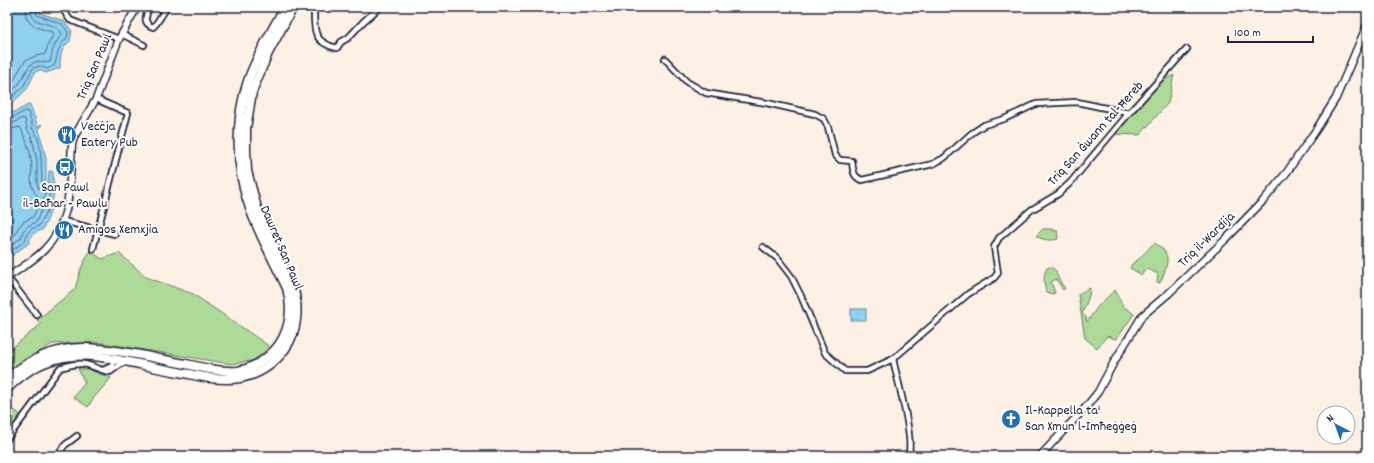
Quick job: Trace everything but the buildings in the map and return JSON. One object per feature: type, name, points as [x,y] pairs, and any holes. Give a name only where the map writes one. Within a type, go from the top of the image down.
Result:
[{"type":"highway","name":"Dawret San Pawl","points":[[7,379],[38,357],[53,352],[83,348],[103,349],[135,354],[214,370],[239,371],[260,363],[268,358],[281,342],[286,332],[291,311],[290,298],[250,211],[240,170],[239,123],[246,90],[253,67],[285,7]]},
{"type":"highway","name":"Dawret San Pawl","points":[[7,389],[15,380],[42,363],[55,358],[74,356],[110,358],[218,379],[240,378],[256,374],[272,364],[280,355],[291,340],[293,334],[297,311],[296,296],[294,286],[258,212],[247,171],[246,128],[252,92],[268,53],[293,7]]},
{"type":"street","points":[[148,7],[145,18],[146,22],[153,27],[167,7]]},
{"type":"street","points":[[314,7],[315,34],[318,40],[327,46],[337,48],[341,42],[348,38],[380,7]]},
{"type":"street","name":"Triq San Pawl","points":[[7,278],[43,251],[55,237],[63,221],[67,205],[74,137],[96,99],[120,37],[135,8]]},
{"type":"street","points":[[64,9],[70,20],[144,45]]},
{"type":"street","name":"Triq il-Wardija","points":[[1040,456],[1098,392],[1142,316],[1168,294],[1227,238],[1263,201],[1287,172],[1336,98],[1367,25]]},
{"type":"street","name":"Triq San Ġwann tal-Ħereb","points":[[763,247],[777,258],[790,276],[801,296],[825,353],[831,359],[845,371],[867,371],[893,359],[968,294],[994,278],[998,273],[994,246],[999,238],[1031,210],[1058,194],[1070,183],[1187,49]]},
{"type":"street","points":[[664,59],[687,82],[706,93],[773,104],[815,114],[824,119],[828,127],[835,155],[840,160],[852,161],[854,174],[857,178],[862,180],[933,164],[944,158],[972,133],[984,125],[1004,119],[1036,104],[1077,102],[1130,113]]},
{"type":"street","points":[[93,249],[128,113],[96,99]]},
{"type":"street","points":[[63,221],[115,234]]},
{"type":"street","points":[[7,278],[37,315]]},
{"type":"street","name":"Dawret San Pawl","points":[[103,349],[120,355],[125,361]]},
{"type":"street","points":[[102,371],[112,366],[114,362],[110,358]]},
{"type":"street","points":[[893,359],[909,430],[910,451],[908,456]]},
{"type":"street","points":[[7,439],[60,368],[71,364],[88,365],[102,371],[110,372],[125,361]]},
{"type":"street","points":[[57,456],[65,444],[77,436]]},
{"type":"green space","points":[[1174,75],[1168,103],[1140,135],[1116,134],[1162,81]]},
{"type":"green space","points":[[1043,229],[1053,229],[1053,231],[1057,230],[1058,239],[1047,240],[1036,236]]},
{"type":"green space","points":[[1154,243],[1164,251],[1167,256],[1165,271],[1160,283],[1157,282],[1158,274],[1148,269],[1144,271],[1142,275],[1130,268],[1132,264],[1139,259]]},
{"type":"green space","points":[[90,251],[102,259],[119,253],[146,277],[193,294],[269,346],[256,360],[231,364],[96,342],[52,344],[7,372],[7,352],[41,324],[37,320],[75,289],[81,268]]},
{"type":"green space","points":[[1051,267],[1056,271],[1059,280],[1065,288],[1063,290],[1056,279],[1051,282],[1055,293],[1052,294],[1046,292],[1044,279],[1047,268]]},
{"type":"green space","points":[[1090,288],[1089,296],[1082,314],[1086,317],[1087,322],[1099,305],[1115,290],[1123,306],[1134,314],[1116,339],[1107,336],[1097,348],[1085,338],[1078,294]]},
{"type":"green space","points":[[78,369],[87,369],[111,378],[92,400],[88,407],[73,397],[85,383]]},
{"type":"green space","points":[[7,405],[21,415],[8,431],[7,431]]},
{"type":"water","points":[[7,7],[42,7],[40,13],[64,21],[72,31],[70,41],[65,46],[62,53],[60,68],[46,73],[40,70],[35,72],[27,89],[7,108]]},
{"type":"water","points":[[30,104],[37,124],[36,126],[37,127],[41,124],[42,126],[39,129],[46,159],[46,183],[48,183],[49,171],[53,172],[53,183],[55,184],[50,214],[42,230],[33,234],[29,243],[7,259],[7,116]]},
{"type":"water","points":[[851,309],[866,309],[866,320],[851,320]]},
{"type":"place","name":"Veċċja Eatery Pub","points":[[67,135]]},
{"type":"place","name":"San Pawl il-Baħar - Pawlu","points":[[65,167]]},
{"type":"place","name":"Amigos Xemxjia","points":[[64,230]]},
{"type":"place","name":"Il-Kappella ta' San Xmun l-Imħeġġeġ","points":[[1011,419]]}]
